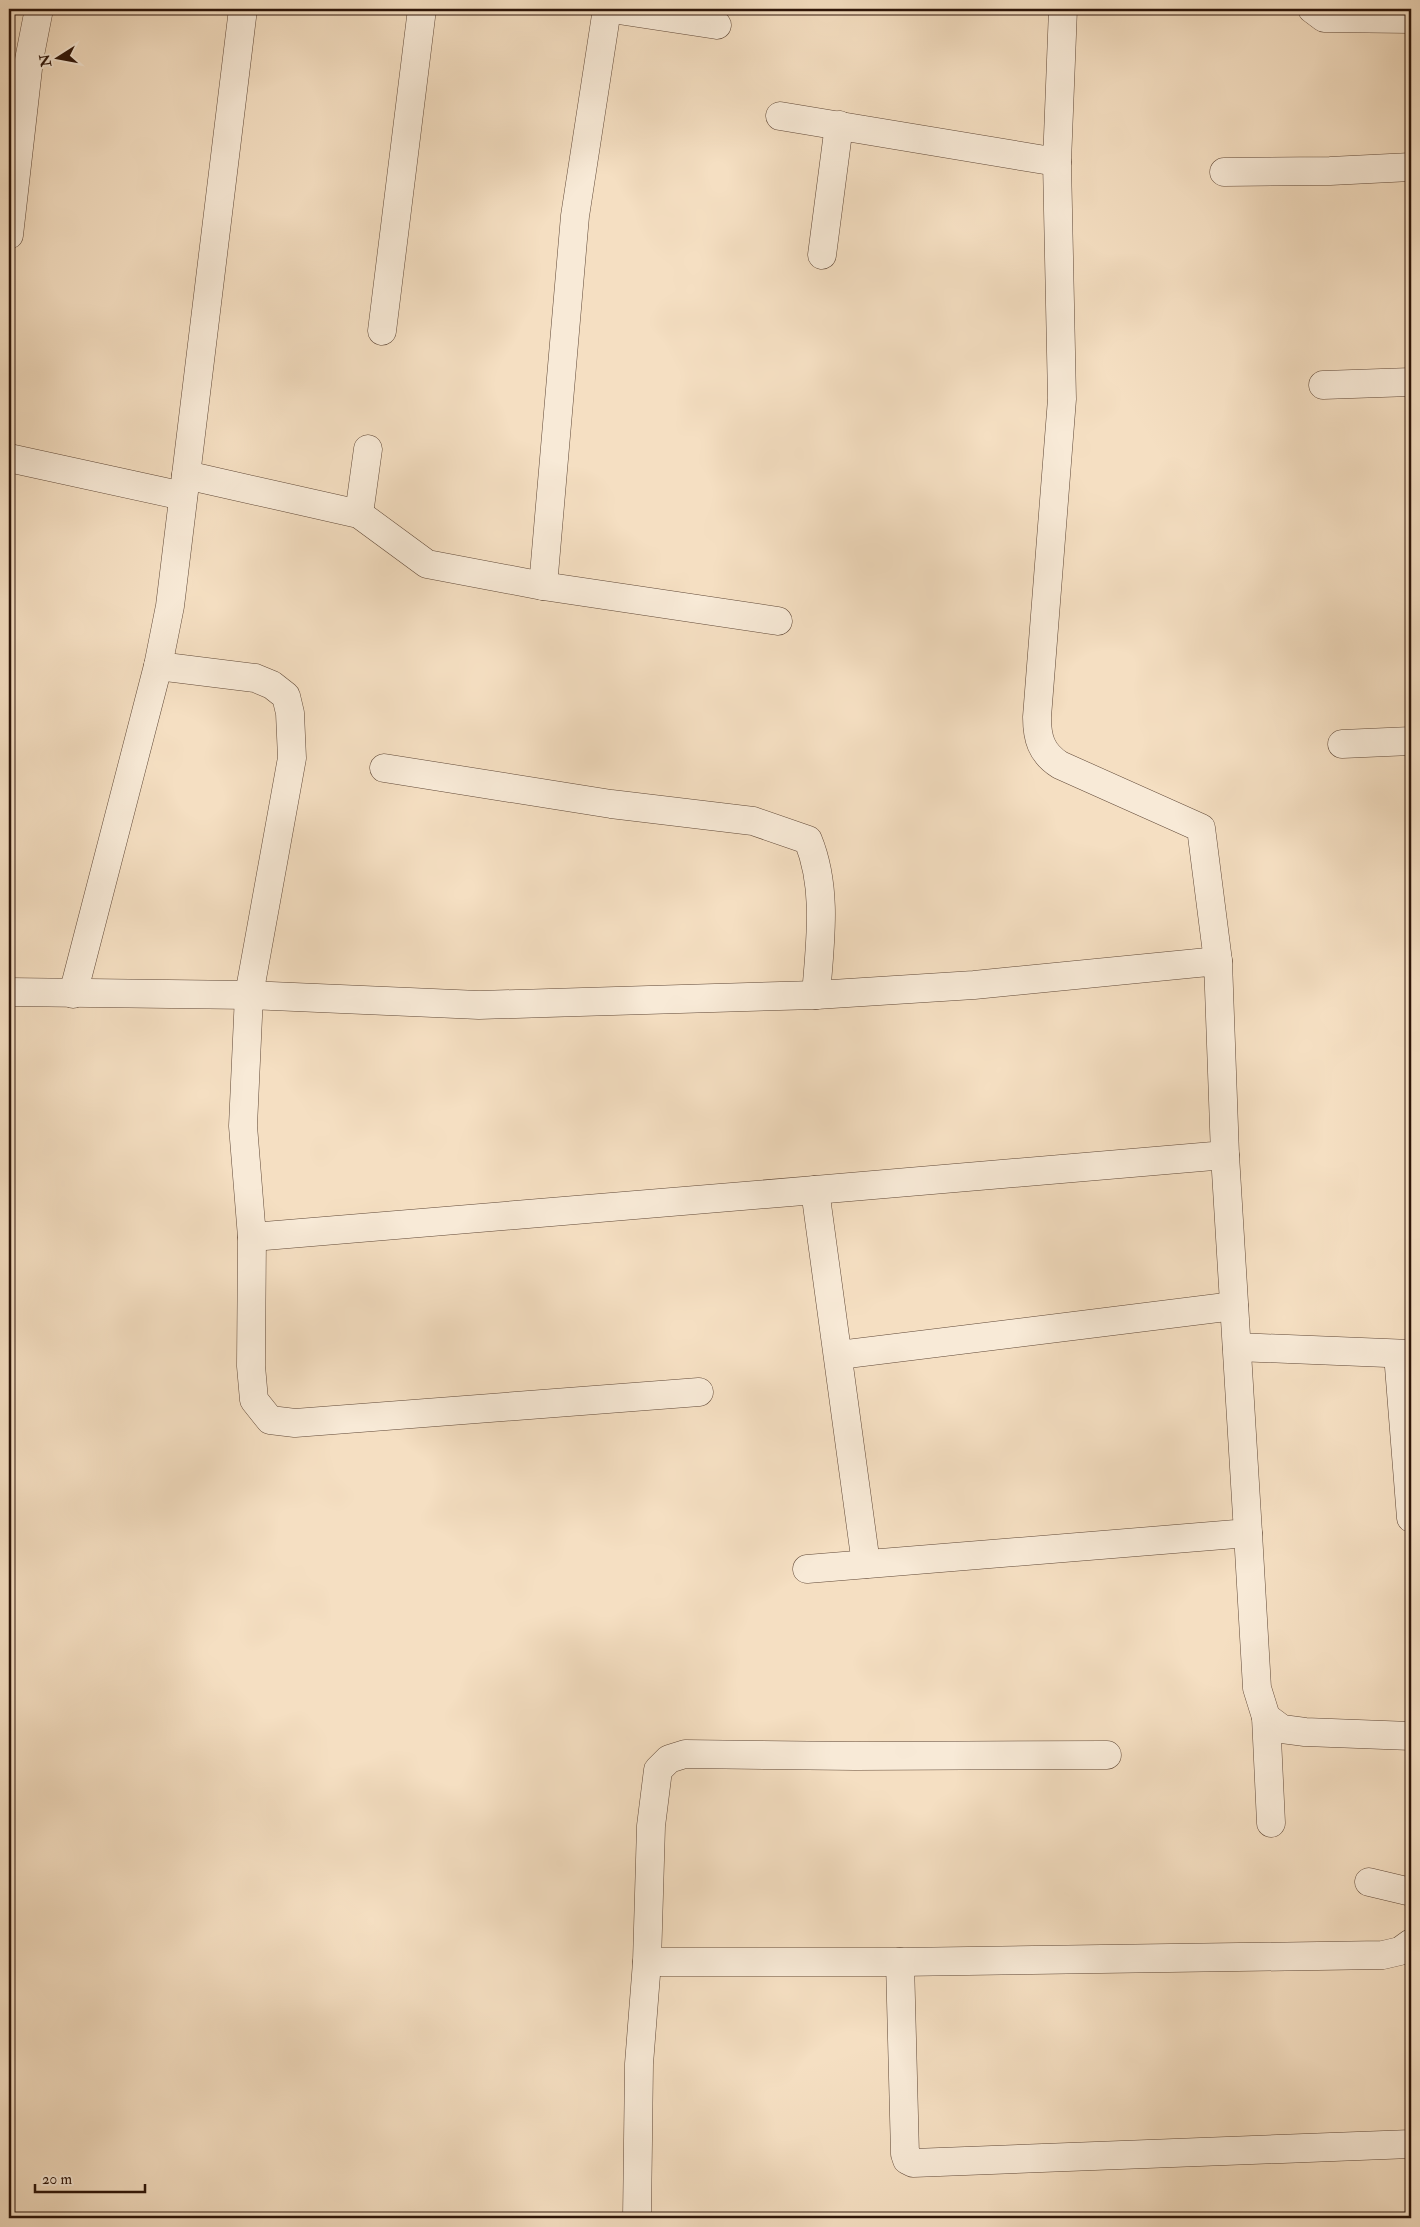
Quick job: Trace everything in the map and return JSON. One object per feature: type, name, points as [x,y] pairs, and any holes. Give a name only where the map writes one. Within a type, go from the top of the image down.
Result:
[{"type":"street","points":[[9,235],[19,58],[39,9]]},
{"type":"street","points":[[73,994],[158,666],[170,606],[243,9]]},
{"type":"street","points":[[382,331],[422,9]]},
{"type":"street","points":[[543,586],[575,216],[607,9]]},
{"type":"street","points":[[612,9],[717,25]]},
{"type":"street","points":[[1063,9],[1057,162],[1062,400],[1037,717],[1038,738],[1050,759],[1060,765],[1201,828],[1218,961],[1225,1155],[1236,1348],[1257,1688],[1266,1717],[1271,1823]]},
{"type":"street","points":[[1312,9],[1324,18],[1411,19]]},
{"type":"street","points":[[780,116],[1057,162]]},
{"type":"street","points":[[822,255],[839,125]]},
{"type":"street","points":[[1224,172],[1330,171],[1411,167]]},
{"type":"street","points":[[1323,385],[1411,382]]},
{"type":"street","points":[[359,514],[368,449]]},
{"type":"street","points":[[9,458],[359,514],[427,564],[543,586],[778,621]]},
{"type":"street","points":[[158,666],[255,678],[272,684],[286,696],[290,713],[292,758],[249,995],[243,1126],[252,1237],[251,1366],[254,1400],[270,1420],[295,1423],[699,1392]]},
{"type":"street","points":[[1342,744],[1411,742]]},
{"type":"street","points":[[384,768],[611,804],[753,821],[808,840],[816,858],[821,886],[821,935],[816,995]]},
{"type":"street","points":[[9,992],[249,995],[479,1005],[816,995],[974,985],[1218,961]]},
{"type":"street","points":[[252,1237],[1225,1155]]},
{"type":"street","points":[[815,1190],[866,1564]]},
{"type":"street","points":[[839,1355],[1234,1306]]},
{"type":"street","points":[[1236,1348],[1405,1354],[1411,1518]]},
{"type":"street","points":[[807,1569],[1248,1533]]},
{"type":"street","points":[[1266,1717],[1282,1729],[1305,1732],[1411,1736]]},
{"type":"street","points":[[637,2218],[639,2064],[647,1962],[653,1803],[658,1770],[669,1759],[685,1754],[855,1756],[1107,1755]]},
{"type":"street","points":[[1369,1882],[1411,1892]]},
{"type":"street","points":[[647,1962],[900,1962],[1383,1955],[1400,1951],[1411,1944]]},
{"type":"street","points":[[900,1962],[906,2154],[907,2160],[913,2163],[1411,2144]]}]
